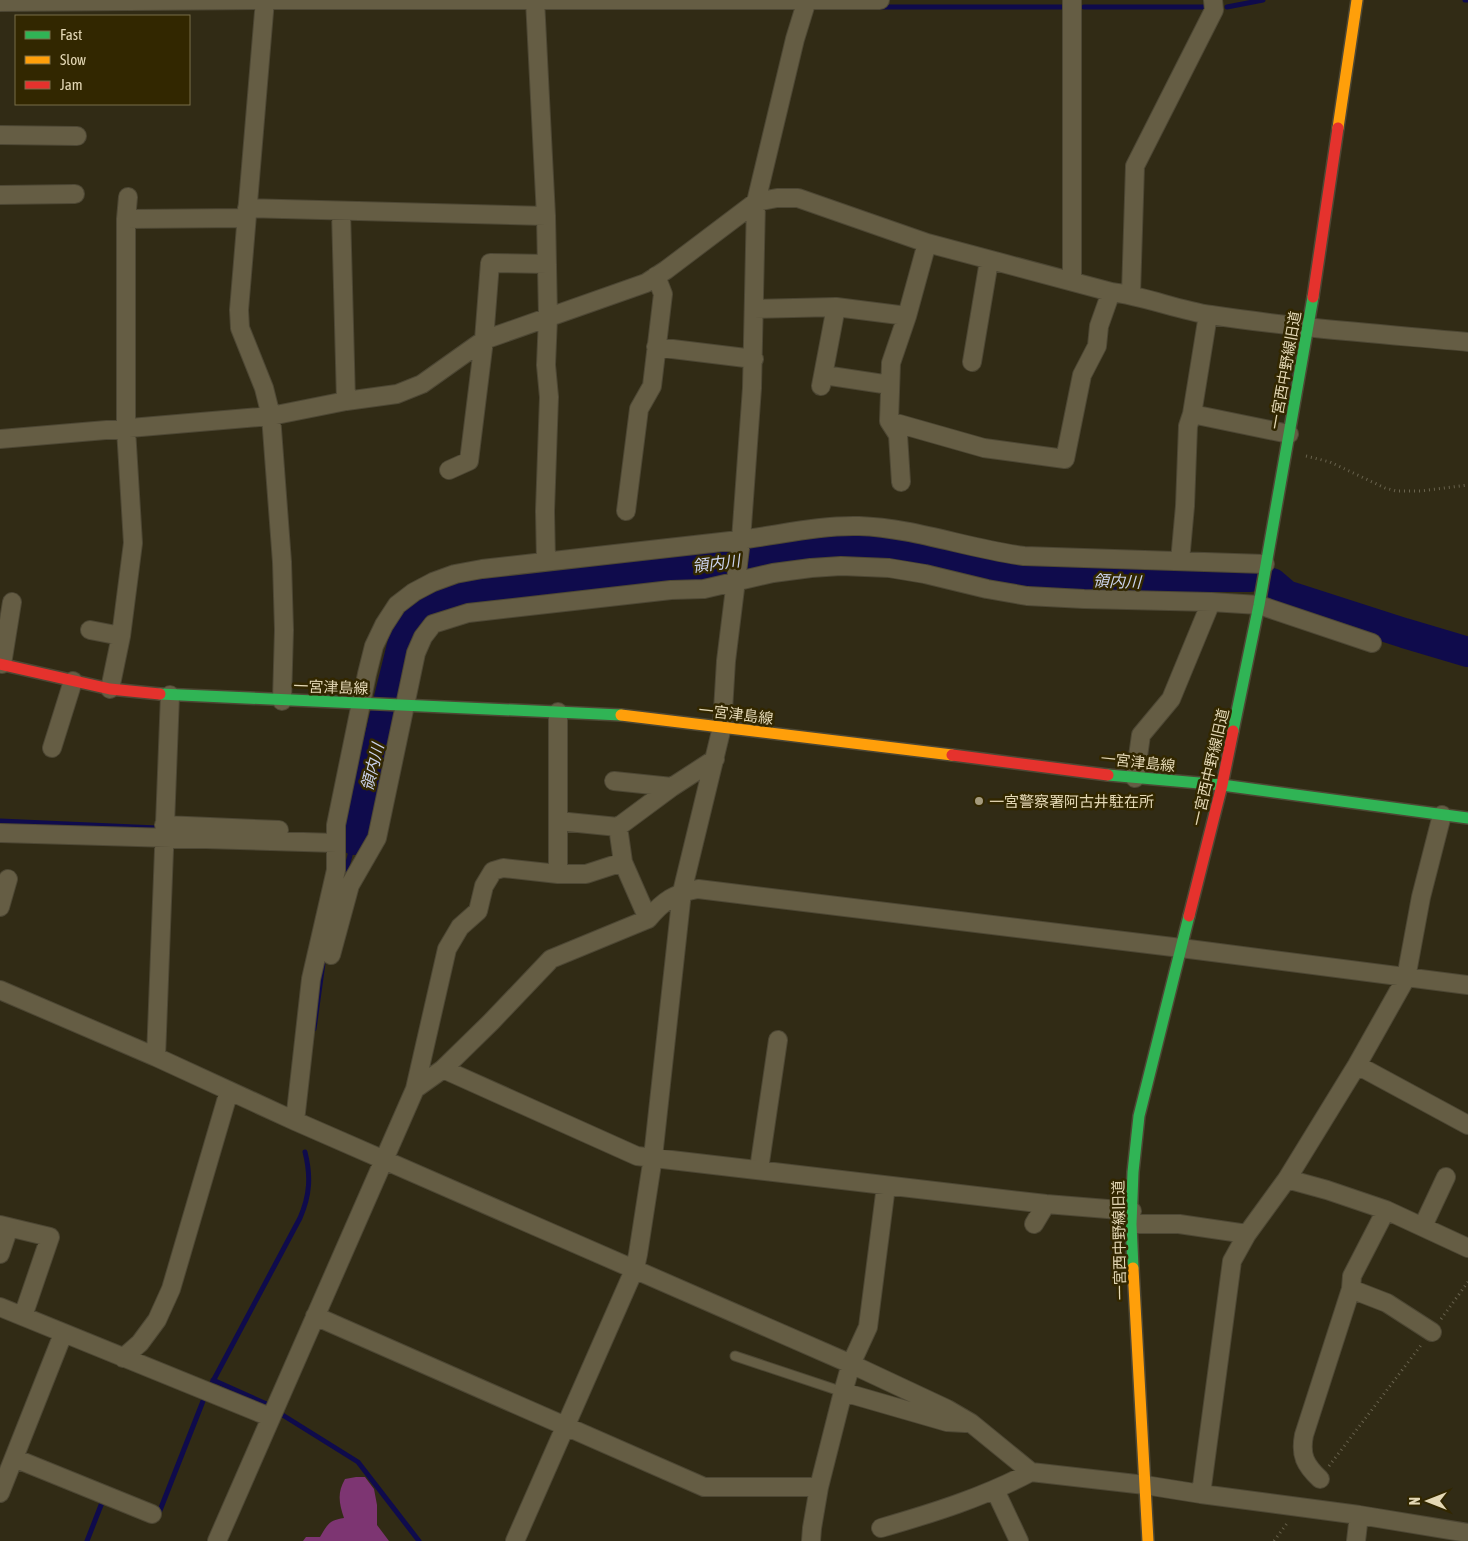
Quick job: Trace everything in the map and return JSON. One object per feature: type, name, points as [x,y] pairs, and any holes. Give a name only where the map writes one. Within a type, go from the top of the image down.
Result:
[{"type":"street","points":[[0,2],[201,0],[880,0]]},
{"type":"street","points":[[265,0],[238,310],[240,328],[264,388],[271,416],[282,562],[284,630],[282,701]]},
{"type":"street","points":[[535,0],[547,264],[548,317],[546,365],[549,397],[545,511],[546,562]]},
{"type":"street","points":[[1072,0],[1072,281]]},
{"type":"street","points":[[1131,294],[1135,166],[1214,10],[1212,0]]},
{"type":"street","name":"一宮西中野線旧道","points":[[1148,1541],[1131,1218],[1133,1172],[1139,1116],[1222,785],[1259,605],[1308,328],[1357,0]]},
{"type":"street","points":[[515,1541],[635,1268],[638,1254],[652,1157],[682,892],[722,727],[726,660],[741,540],[754,359],[756,202],[795,39],[807,1]]},
{"type":"street","points":[[0,135],[76,136]]},
{"type":"street","points":[[0,195],[75,194]]},
{"type":"street","points":[[110,689],[121,636],[133,543],[126,429],[126,219],[128,197]]},
{"type":"street","points":[[0,440],[271,416],[398,394],[422,384],[484,340],[646,283],[756,202],[777,198],[798,198],[927,243],[989,261],[1111,292],[1131,294],[1208,315],[1308,328],[1468,342]]},
{"type":"street","points":[[126,219],[341,210],[546,216]]},
{"type":"street","points":[[341,210],[346,402]]},
{"type":"street","points":[[901,482],[898,435],[889,421],[891,363],[907,316],[927,243]]},
{"type":"street","points":[[972,362],[989,261]]},
{"type":"street","points":[[449,470],[469,461],[484,340],[490,263],[547,264]]},
{"type":"street","points":[[626,511],[639,409],[652,386],[662,294],[656,276]]},
{"type":"street","points":[[889,421],[984,448],[1065,459],[1082,376],[1096,346],[1098,326],[1111,292]]},
{"type":"street","points":[[754,309],[836,307],[907,316]]},
{"type":"street","points":[[836,307],[823,381],[890,385]]},
{"type":"street","points":[[1180,561],[1185,506],[1188,426],[1192,414],[1208,315]]},
{"type":"street","points":[[656,347],[754,359]]},
{"type":"street","points":[[1192,414],[1288,442]]},
{"type":"street","points":[[295,1121],[311,979],[336,870],[336,825],[361,703],[374,646],[384,625],[398,605],[414,592],[433,582],[455,574],[482,569],[741,540],[813,529],[858,526],[888,528],[1024,556],[1266,564]]},
{"type":"street","points":[[331,955],[350,885],[378,838],[416,653],[423,637],[433,624],[468,613],[671,590],[704,589],[811,568],[863,566],[889,568],[1027,596],[1259,605],[1372,643]]},
{"type":"street","points":[[1,664],[12,602]]},
{"type":"street","points":[[1135,778],[1141,734],[1171,699],[1211,602]]},
{"type":"street","points":[[90,630],[121,636]]},
{"type":"street","name":"一宮津島線","points":[[1,664],[110,689],[170,695],[626,715],[1135,778],[1222,785],[1468,818]]},
{"type":"street","points":[[52,748],[73,681]]},
{"type":"street","points":[[156,1057],[170,695]]},
{"type":"street","points":[[558,712],[558,874]]},
{"type":"street","points":[[558,821],[618,827],[672,786],[715,759]]},
{"type":"street","points":[[614,781],[672,786]]},
{"type":"street","points":[[1201,1494],[1232,1261],[1247,1234],[1287,1179],[1357,1065],[1406,978],[1421,897],[1442,815]]},
{"type":"street","points":[[618,827],[623,862],[648,919]]},
{"type":"street","points":[[0,833],[164,832],[336,837]]},
{"type":"street","points":[[217,1541],[415,1089],[447,949],[460,927],[478,911],[484,886],[493,871],[503,868],[558,874],[586,874],[623,862]]},
{"type":"street","points":[[0,906],[8,879]]},
{"type":"street","points":[[415,1089],[443,1069],[492,1021],[551,958],[648,919],[658,906],[682,892],[698,889],[1468,985]]},
{"type":"street","points":[[0,990],[852,1364],[947,1409],[971,1423],[1031,1472],[1145,1485],[1359,1515],[1468,1533]]},
{"type":"street","points":[[759,1169],[778,1040]]},
{"type":"street","points":[[1357,1065],[1468,1125]]},
{"type":"street","points":[[443,1069],[637,1156],[1046,1204],[1247,1234]]},
{"type":"street","points":[[123,1358],[140,1343],[157,1320],[171,1289],[229,1091]]},
{"type":"street","points":[[1423,1226],[1446,1178]]},
{"type":"street","points":[[1287,1179],[1386,1210],[1468,1248]]},
{"type":"street","points":[[811,1541],[819,1487],[843,1392],[852,1364],[868,1327],[886,1186]]},
{"type":"street","points":[[1034,1224],[1046,1204]]},
{"type":"street","points":[[1320,1479],[1308,1468],[1302,1448],[1304,1435],[1351,1289],[1352,1276],[1386,1210]]},
{"type":"street","points":[[0,1254],[4,1226],[50,1237],[23,1316]]},
{"type":"street","points":[[1351,1289],[1387,1303],[1432,1332]]},
{"type":"street","points":[[0,1307],[270,1417]]},
{"type":"street","points":[[315,1316],[704,1487],[819,1487]]},
{"type":"street","points":[[0,1493],[8,1461],[64,1334]]},
{"type":"street","points":[[843,1392],[947,1422],[971,1423]]},
{"type":"street","points":[[8,1461],[152,1514]]},
{"type":"street","points":[[881,1528],[928,1514],[995,1490],[1031,1472]]},
{"type":"street","points":[[995,1490],[1019,1541]]},
{"type":"street","points":[[1356,1541],[1359,1515]]},
{"type":"lane","points":[[735,1356],[843,1392]]},
{"type":"path","points":[[1288,442],[1385,488],[1421,491],[1468,485]]},
{"type":"path","points":[[1320,1479],[1468,1282]]},
{"type":"path","points":[[1274,1541],[1300,1507]]},
{"type":"shaded area","points":[[365,1477],[374,1489],[377,1505],[377,1525],[389,1541],[303,1541],[306,1537],[320,1537],[329,1524],[344,1518],[340,1503],[341,1489],[345,1479]]},
{"type":"waterway","points":[[1227,7],[1263,0]]},
{"type":"waterway","points":[[879,7],[1068,7]]},
{"type":"waterway","points":[[1084,7],[1205,7]]},
{"type":"waterway","name":"領内川","points":[[354,840],[404,637],[420,615],[444,599],[470,592],[861,546],[1011,577],[1186,583],[1212,577],[1251,577]]},
{"type":"waterway","name":"領内川","points":[[1272,583],[1286,595],[1468,652]]},
{"type":"waterway","points":[[0,821],[157,828]]},
{"type":"waterway","points":[[340,839],[354,840],[343,882]]},
{"type":"waterway","points":[[314,1029],[323,963]]},
{"type":"waterway","points":[[212,1383],[300,1218],[308,1193],[308,1169],[305,1152]]},
{"type":"waterway","points":[[213,1380],[271,1406]]},
{"type":"waterway","points":[[157,1518],[205,1396]]},
{"type":"waterway","points":[[281,1414],[358,1462],[419,1541]]},
{"type":"waterway","points":[[87,1541],[103,1500],[106,1501]]},
{"type":"traffic: fast","points":[[1233,731],[1259,605],[1313,297]]},
{"type":"traffic: fast","points":[[160,694],[621,715]]},
{"type":"traffic: fast","points":[[1108,775],[1222,785],[1468,818]]},
{"type":"traffic: fast","points":[[1133,1268],[1131,1224],[1133,1172],[1139,1116],[1189,916]]},
{"type":"traffic: slow","points":[[1338,128],[1357,0]]},
{"type":"traffic: slow","points":[[621,715],[952,755]]},
{"type":"traffic: slow","points":[[1133,1268],[1148,1541]]},
{"type":"traffic: jam","points":[[1313,297],[1338,128]]},
{"type":"traffic: jam","points":[[0,664],[110,689],[160,694]]},
{"type":"traffic: jam","points":[[1189,916],[1222,785],[1233,731]]},
{"type":"traffic: jam","points":[[952,755],[1108,775]]},
{"type":"place","name":"一宮警察署阿古井駐在所","points":[[979,801]]}]
